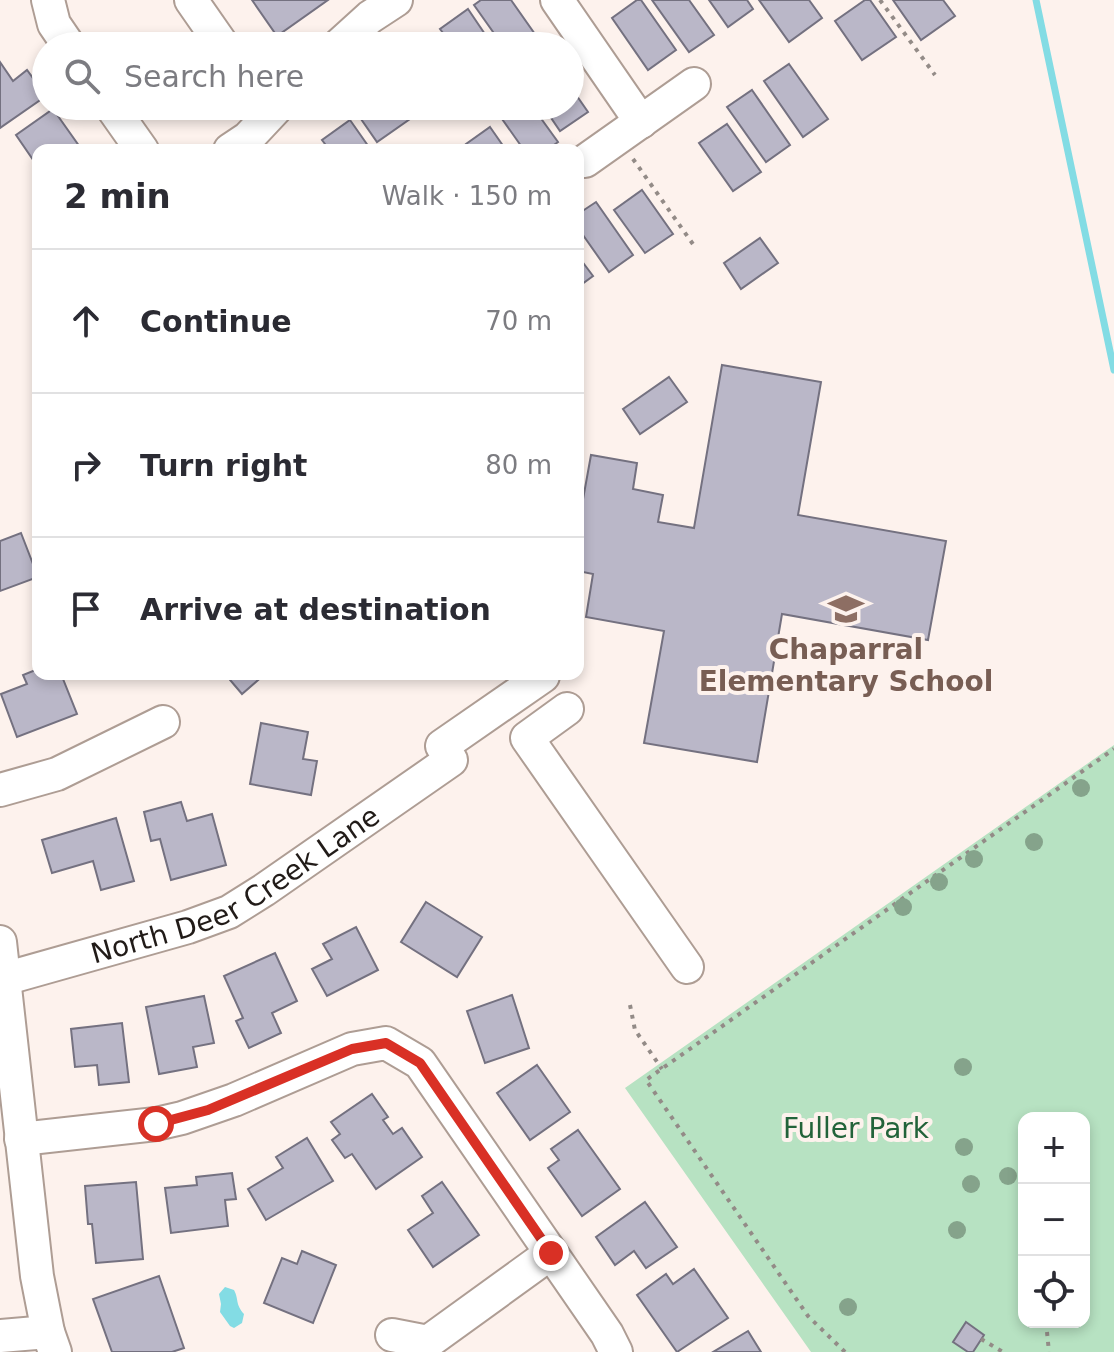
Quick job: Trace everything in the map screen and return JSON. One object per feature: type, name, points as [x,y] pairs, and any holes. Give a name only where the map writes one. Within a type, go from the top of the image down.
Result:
[{"type":"street","points":[[48,0],[54,24],[59,32]]},
{"type":"street","points":[[191,0],[213,32]]},
{"type":"street","points":[[353,32],[396,0]]},
{"type":"street","points":[[557,0],[579,32]]},
{"type":"street","points":[[584,39],[641,122]]},
{"type":"street","points":[[585,161],[694,84]]},
{"type":"street","points":[[121,120],[138,144]]},
{"type":"street","points":[[239,144],[262,120]]},
{"type":"street","name":"North Deer Creek Lane","points":[[2,979],[188,927],[229,912],[276,882],[538,680]]},
{"type":"street","points":[[567,709],[527,738],[687,967]]},
{"type":"street","points":[[0,790],[57,774],[163,722]]},
{"type":"street","points":[[0,942],[37,1276],[52,1342],[0,1336]]},
{"type":"street","points":[[21,1139],[156,1124],[182,1118],[234,1100],[352,1049],[386,1043],[420,1063],[607,1334],[616,1352]]},
{"type":"street","points":[[392,1335],[428,1342],[551,1253]]},
{"type":"path","points":[[880,0],[935,75]]},
{"type":"path","points":[[633,159],[695,247]]},
{"type":"path","points":[[845,1352],[808,1316],[646,1080],[1114,749]]},
{"type":"path","points":[[630,1005],[635,1030],[662,1069]]},
{"type":"path","points":[[1047,1328],[1049,1352]]},
{"type":"path","points":[[981,1339],[1003,1352]]},
{"type":"green space","name":"Fuller Park","points":[[1114,745],[1114,1352],[811,1352],[625,1088]]},
{"type":"water","points":[[225,1287],[234,1290],[244,1314],[242,1323],[234,1328],[220,1312],[219,1294]]},
{"type":"building","points":[[252,0],[328,0],[283,32],[274,32]]},
{"type":"building","points":[[481,0],[511,0],[533,32],[493,32],[474,5]]},
{"type":"building","points":[[641,0],[676,50],[648,70],[612,18]]},
{"type":"building","points":[[652,0],[689,0],[714,35],[689,52]]},
{"type":"building","points":[[709,0],[747,0],[753,9],[728,27]]},
{"type":"building","points":[[759,0],[809,0],[822,18],[789,42]]},
{"type":"building","points":[[865,0],[870,0],[896,37],[862,60],[835,21]]},
{"type":"building","points":[[893,0],[943,0],[955,16],[921,40]]},
{"type":"building","points":[[468,9],[484,32],[442,32],[440,29]]},
{"type":"building","points":[[0,62],[13,81],[27,70],[32,77],[32,106],[0,128]]},
{"type":"building","points":[[789,64],[828,119],[803,137],[764,81]]},
{"type":"building","points":[[752,90],[790,145],[766,162],[727,107]]},
{"type":"building","points":[[37,120],[61,120],[78,144],[32,144],[32,158],[16,135]]},
{"type":"building","points":[[350,120],[367,144],[325,144],[322,140]]},
{"type":"building","points":[[362,120],[409,120],[377,142]]},
{"type":"building","points":[[503,120],[542,120],[558,142],[555,144],[520,144]]},
{"type":"building","points":[[553,120],[576,120],[560,131]]},
{"type":"building","points":[[727,124],[761,172],[733,191],[699,143]]},
{"type":"building","points":[[490,127],[502,144],[466,144]]},
{"type":"building","points":[[642,190],[673,234],[645,253],[614,210]]},
{"type":"building","points":[[596,202],[633,255],[609,272],[584,237],[584,210]]},
{"type":"building","points":[[760,238],[778,263],[741,289],[724,263]]},
{"type":"building","points":[[584,264],[593,276],[584,283]]},
{"type":"building","points":[[722,365],[821,382],[798,515],[946,541],[928,640],[782,614],[757,762],[644,743],[664,631],[586,617],[593,574],[584,572],[584,494],[591,455],[637,463],[633,489],[663,495],[658,522],[694,528]]},
{"type":"building","points":[[669,377],[687,402],[640,434],[623,409]]},
{"type":"building","points":[[21,533],[32,561],[32,579],[0,591],[0,541]]},
{"type":"building","points":[[32,671],[32,680],[63,680],[77,714],[17,737],[1,694],[27,684],[23,675]]},
{"type":"building","points":[[230,680],[258,680],[242,694]]},
{"type":"building","points":[[261,723],[308,732],[303,759],[317,761],[311,795],[250,784]]},
{"type":"building","points":[[181,802],[187,821],[212,814],[226,865],[171,880],[160,839],[151,841],[144,812]]},
{"type":"building","points":[[116,818],[134,881],[101,890],[93,861],[52,873],[42,840]]},
{"type":"building","points":[[426,902],[482,937],[457,977],[401,942]]},
{"type":"building","points":[[356,927],[378,970],[327,996],[312,969],[332,959],[323,944]]},
{"type":"building","points":[[275,953],[297,1001],[272,1013],[281,1033],[249,1048],[236,1021],[243,1018],[224,976]]},
{"type":"building","points":[[512,995],[529,1048],[485,1063],[467,1011]]},
{"type":"building","points":[[204,996],[214,1043],[193,1047],[197,1067],[159,1074],[146,1007]]},
{"type":"building","points":[[122,1023],[129,1082],[99,1085],[97,1065],[75,1067],[71,1029]]},
{"type":"building","points":[[537,1065],[570,1112],[530,1140],[497,1093]]},
{"type":"building","points":[[372,1094],[388,1117],[383,1120],[393,1134],[402,1128],[422,1157],[376,1189],[352,1154],[345,1158],[332,1140],[340,1134],[331,1122]]},
{"type":"building","points":[[578,1130],[620,1189],[582,1216],[548,1168],[559,1160],[551,1149]]},
{"type":"building","points":[[307,1138],[333,1181],[266,1220],[248,1189],[283,1168],[276,1157]]},
{"type":"building","points":[[232,1173],[236,1199],[225,1200],[228,1226],[171,1233],[165,1188],[197,1185],[196,1177]]},
{"type":"building","points":[[136,1182],[143,1259],[96,1263],[92,1224],[88,1224],[85,1186]]},
{"type":"building","points":[[442,1182],[479,1235],[433,1267],[408,1230],[433,1213],[422,1196]]},
{"type":"building","points":[[645,1202],[677,1247],[646,1268],[634,1251],[615,1265],[596,1237]]},
{"type":"building","points":[[302,1251],[336,1265],[313,1323],[264,1303],[282,1258],[297,1264]]},
{"type":"building","points":[[694,1269],[728,1318],[677,1352],[637,1295],[666,1274],[673,1284]]},
{"type":"building","points":[[159,1276],[184,1348],[172,1352],[112,1352],[93,1299]]},
{"type":"building","points":[[966,1322],[984,1335],[973,1352],[953,1342]]},
{"type":"building","points":[[748,1331],[761,1352],[713,1352]]},
{"type":"waterway","points":[[1036,0],[1114,370]]},
{"type":"place","name":"Chaparral Elementary School","points":[[846,609]]},
{"type":"route","points":[[156,1124],[208,1110],[352,1049],[386,1043],[420,1063],[551,1253]]}]
